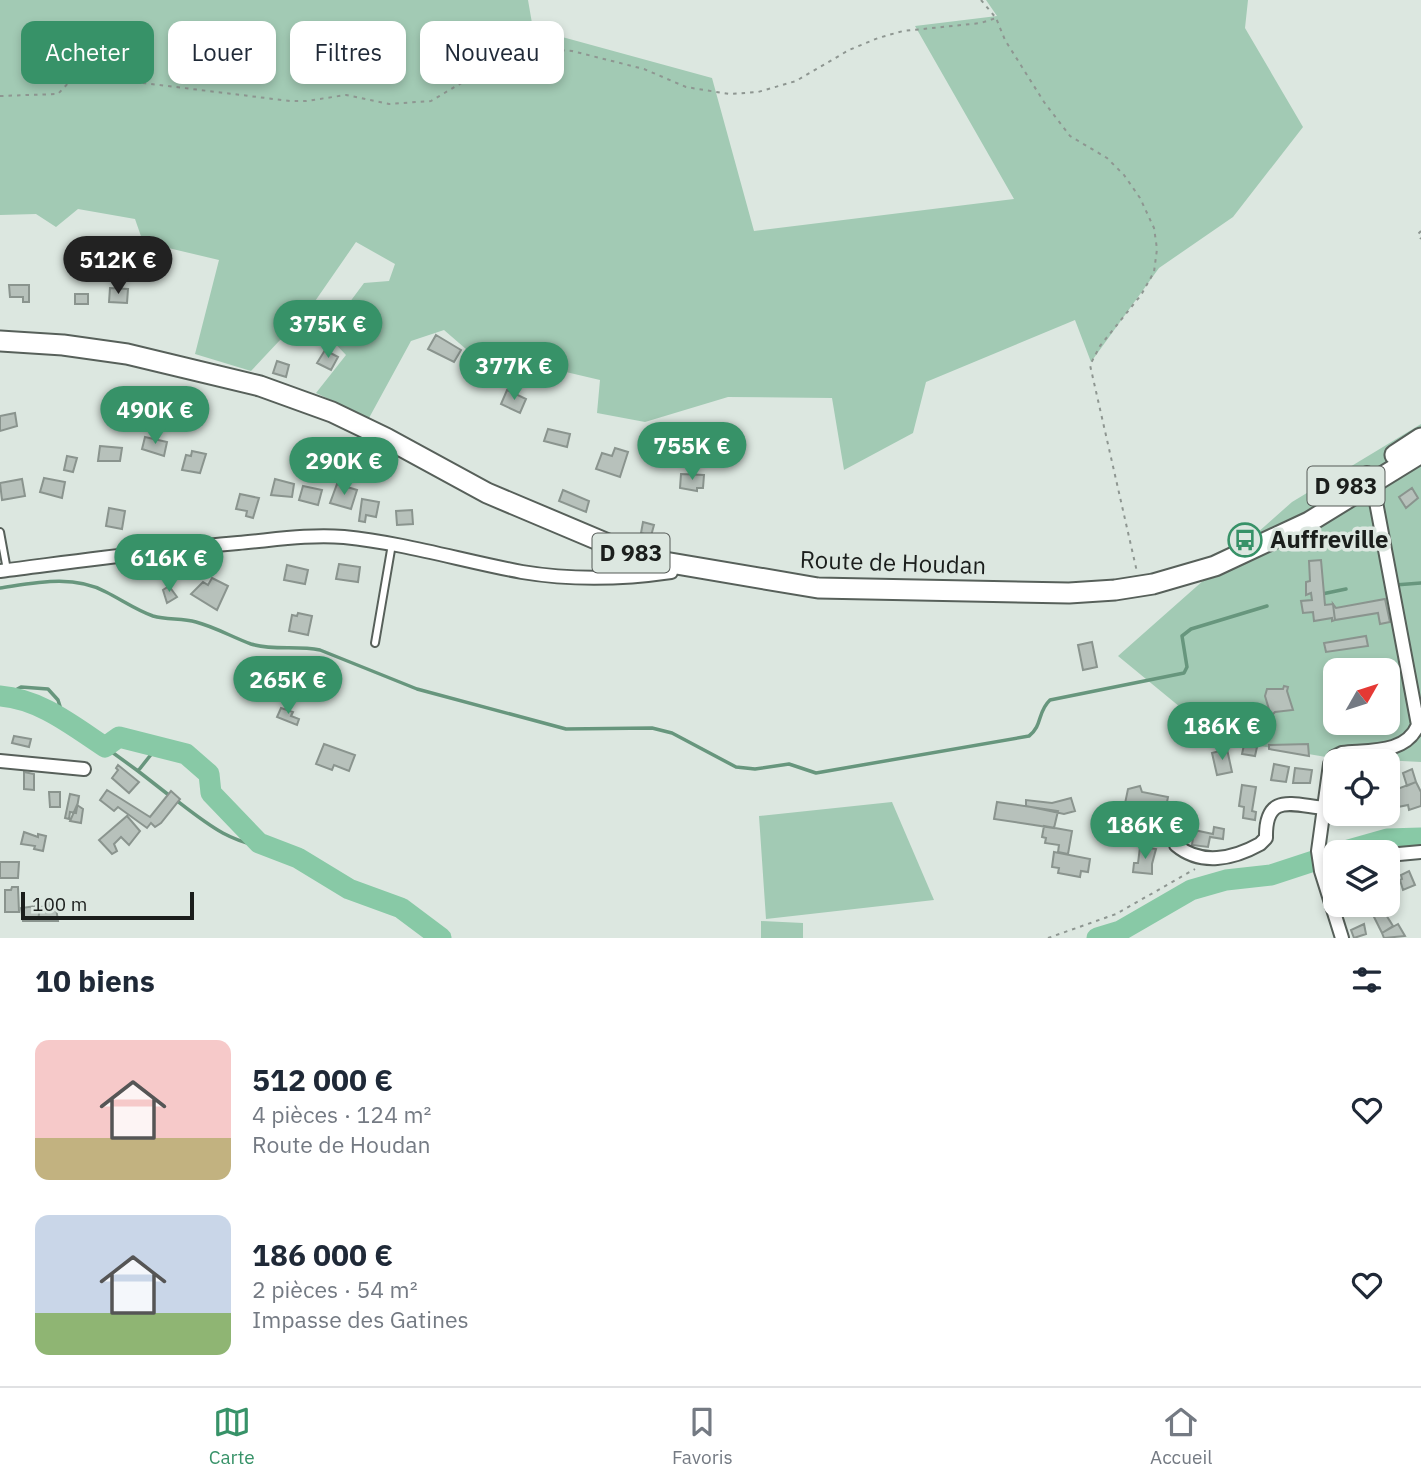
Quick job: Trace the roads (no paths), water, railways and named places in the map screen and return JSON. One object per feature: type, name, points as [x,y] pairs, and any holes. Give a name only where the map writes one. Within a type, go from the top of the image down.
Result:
[{"type":"main road","name":"Route de Houdan","points":[[0,341],[52,343],[127,355],[260,386],[351,421],[487,493],[641,558],[818,588],[1069,593],[1141,586],[1215,566],[1273,538],[1302,514],[1421,453]]},
{"type":"main road","name":"Route de Houdan","points":[[1370,478],[1421,438]]},
{"type":"street","points":[[1370,478],[1418,724],[1413,737],[1402,746],[1376,749]]},
{"type":"street","points":[[4,571],[171,548],[303,537],[343,537],[392,544],[525,572],[585,576],[652,575],[671,572],[673,565]]},
{"type":"street","points":[[0,761],[84,769]]},
{"type":"street","points":[[1176,845],[1188,855],[1212,860],[1260,844],[1266,838],[1266,819],[1272,808],[1281,803],[1323,808]]},
{"type":"street","points":[[1323,820],[1318,851],[1323,864]]},
{"type":"street","points":[[1400,854],[1421,852]]},
{"type":"street","points":[[1337,917],[1342,938]]},
{"type":"lane","points":[[0,532],[4,571]]},
{"type":"lane","points":[[375,643],[392,544]]},
{"type":"waterway","points":[[0,588],[53,581],[80,583],[93,586],[153,616],[196,622],[259,646],[320,650],[417,689],[566,729],[652,728],[672,733],[736,767],[755,769],[789,764],[816,773],[1029,736],[1050,700],[1184,673],[1187,667],[1182,636],[1191,629],[1267,606]]},
{"type":"waterway","points":[[1395,585],[1421,583]]},
{"type":"waterway","points":[[1322,594],[1346,589]]},
{"type":"waterway","points":[[5,696],[21,687],[48,689],[58,700],[64,719]]},
{"type":"waterway","points":[[0,696],[15,698],[42,708],[105,747],[119,737],[186,754],[209,774],[211,793],[259,843],[298,858],[349,889],[401,908],[441,938]]},
{"type":"waterway","points":[[105,747],[138,771],[157,747]]},
{"type":"waterway","points":[[138,771],[170,796]]},
{"type":"waterway","points":[[176,800],[232,838],[273,849]]},
{"type":"waterway","points":[[1383,840],[1421,838]]},
{"type":"waterway","points":[[1097,938],[1120,931],[1191,890],[1226,880],[1271,875],[1323,858]]},
{"type":"place","name":"Auffreville","points":[[1245,540]]}]
